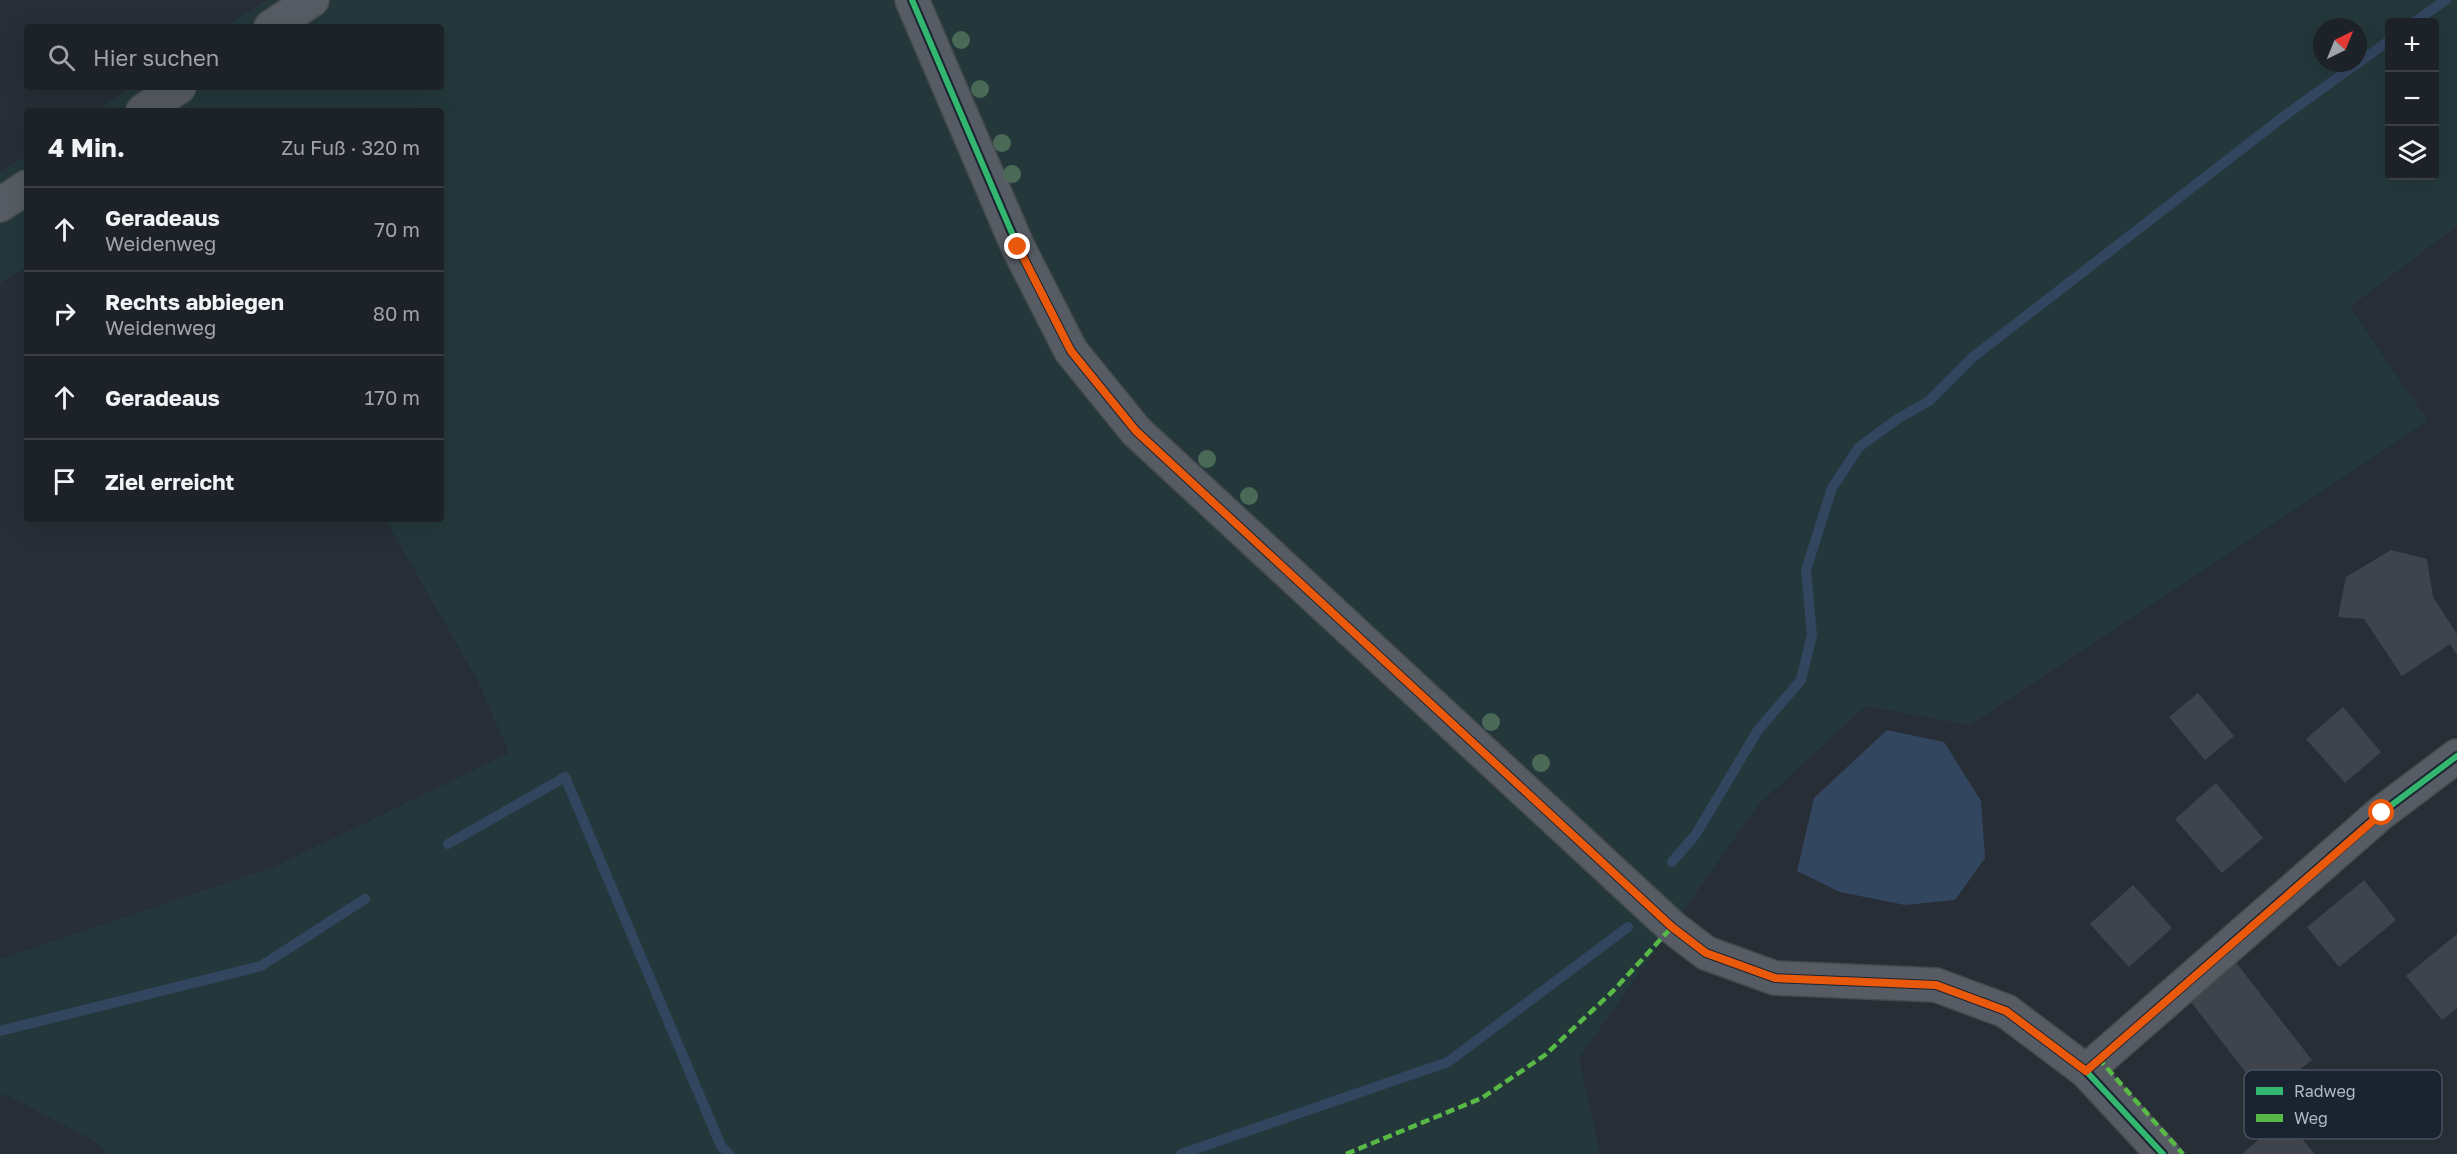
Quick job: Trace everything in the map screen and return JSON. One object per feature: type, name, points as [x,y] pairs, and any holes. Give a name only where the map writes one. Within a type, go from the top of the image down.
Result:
[{"type":"street","points":[[275,24],[312,0]]},
{"type":"street","points":[[912,0],[1018,247],[1071,351],[1136,431],[1672,927],[1706,953],[1775,978],[1936,985],[2006,1011],[2086,1071],[2163,1154]]},
{"type":"street","points":[[148,108],[174,90]]},
{"type":"street","points":[[0,205],[24,189]]},
{"type":"street","points":[[2086,1071],[2382,813],[2457,756]]},
{"type":"green space","points":[[267,0],[2457,0],[2457,226],[2350,307],[2428,421],[1970,725],[1866,706],[1758,805],[1579,1058],[1600,1154],[107,1154],[98,1143],[7,1095],[0,1095],[0,959],[274,867],[509,753],[477,679],[387,522],[444,522],[444,108],[100,108],[127,90],[444,90],[444,24],[230,24]]},
{"type":"green space","points":[[24,157],[24,269],[0,283],[0,172]]},
{"type":"water","points":[[1887,730],[1944,742],[1981,801],[1985,858],[1955,900],[1905,905],[1840,892],[1797,871],[1814,798]]},
{"type":"building","points":[[2391,550],[2427,559],[2433,597],[2457,634],[2457,655],[2450,644],[2402,676],[2364,619],[2338,617],[2346,577]]},
{"type":"building","points":[[2198,693],[2234,736],[2205,760],[2169,717]]},
{"type":"building","points":[[2343,707],[2381,752],[2345,783],[2306,739]]},
{"type":"building","points":[[2216,783],[2263,838],[2222,873],[2175,819]]},
{"type":"building","points":[[2364,880],[2396,920],[2339,967],[2307,927]]},
{"type":"building","points":[[2133,885],[2172,928],[2129,967],[2090,924]]},
{"type":"building","points":[[2457,934],[2457,1008],[2442,1020],[2406,976]]},
{"type":"building","points":[[2234,960],[2312,1060],[2299,1070],[2244,1070],[2187,997]]},
{"type":"building","points":[[2260,1139],[2302,1139],[2315,1154],[2242,1154]]},
{"type":"waterway","points":[[2420,18],[2446,0]]},
{"type":"waterway","points":[[2367,57],[2385,44]]},
{"type":"waterway","points":[[1672,862],[1696,834],[1758,730],[1801,680],[1812,635],[1806,570],[1832,488],[1859,447],[1899,418],[1929,401],[1973,357],[2287,114],[2345,72]]},
{"type":"waterway","points":[[448,844],[565,777],[721,1146],[729,1154]]},
{"type":"waterway","points":[[0,1031],[261,966],[365,899]]},
{"type":"waterway","points":[[1181,1154],[1448,1062],[1628,927]]},
{"type":"marked path","points":[[1346,1154],[1482,1098],[1545,1055],[1613,991],[1672,927]]},
{"type":"marked path","points":[[2098,1058],[2183,1154]]},
{"type":"cycle path","points":[[912,0],[1018,247],[1071,351],[1136,431],[1672,927],[1706,953],[1775,978],[1936,985],[2006,1011],[2086,1071],[2163,1154]]},
{"type":"cycle path","points":[[2086,1071],[2381,813],[2457,756]]},
{"type":"route","points":[[1018,247],[1071,351],[1136,431],[1672,927],[1706,953],[1775,978],[1936,985],[2006,1011],[2086,1071],[2098,1058],[2382,813]]}]
